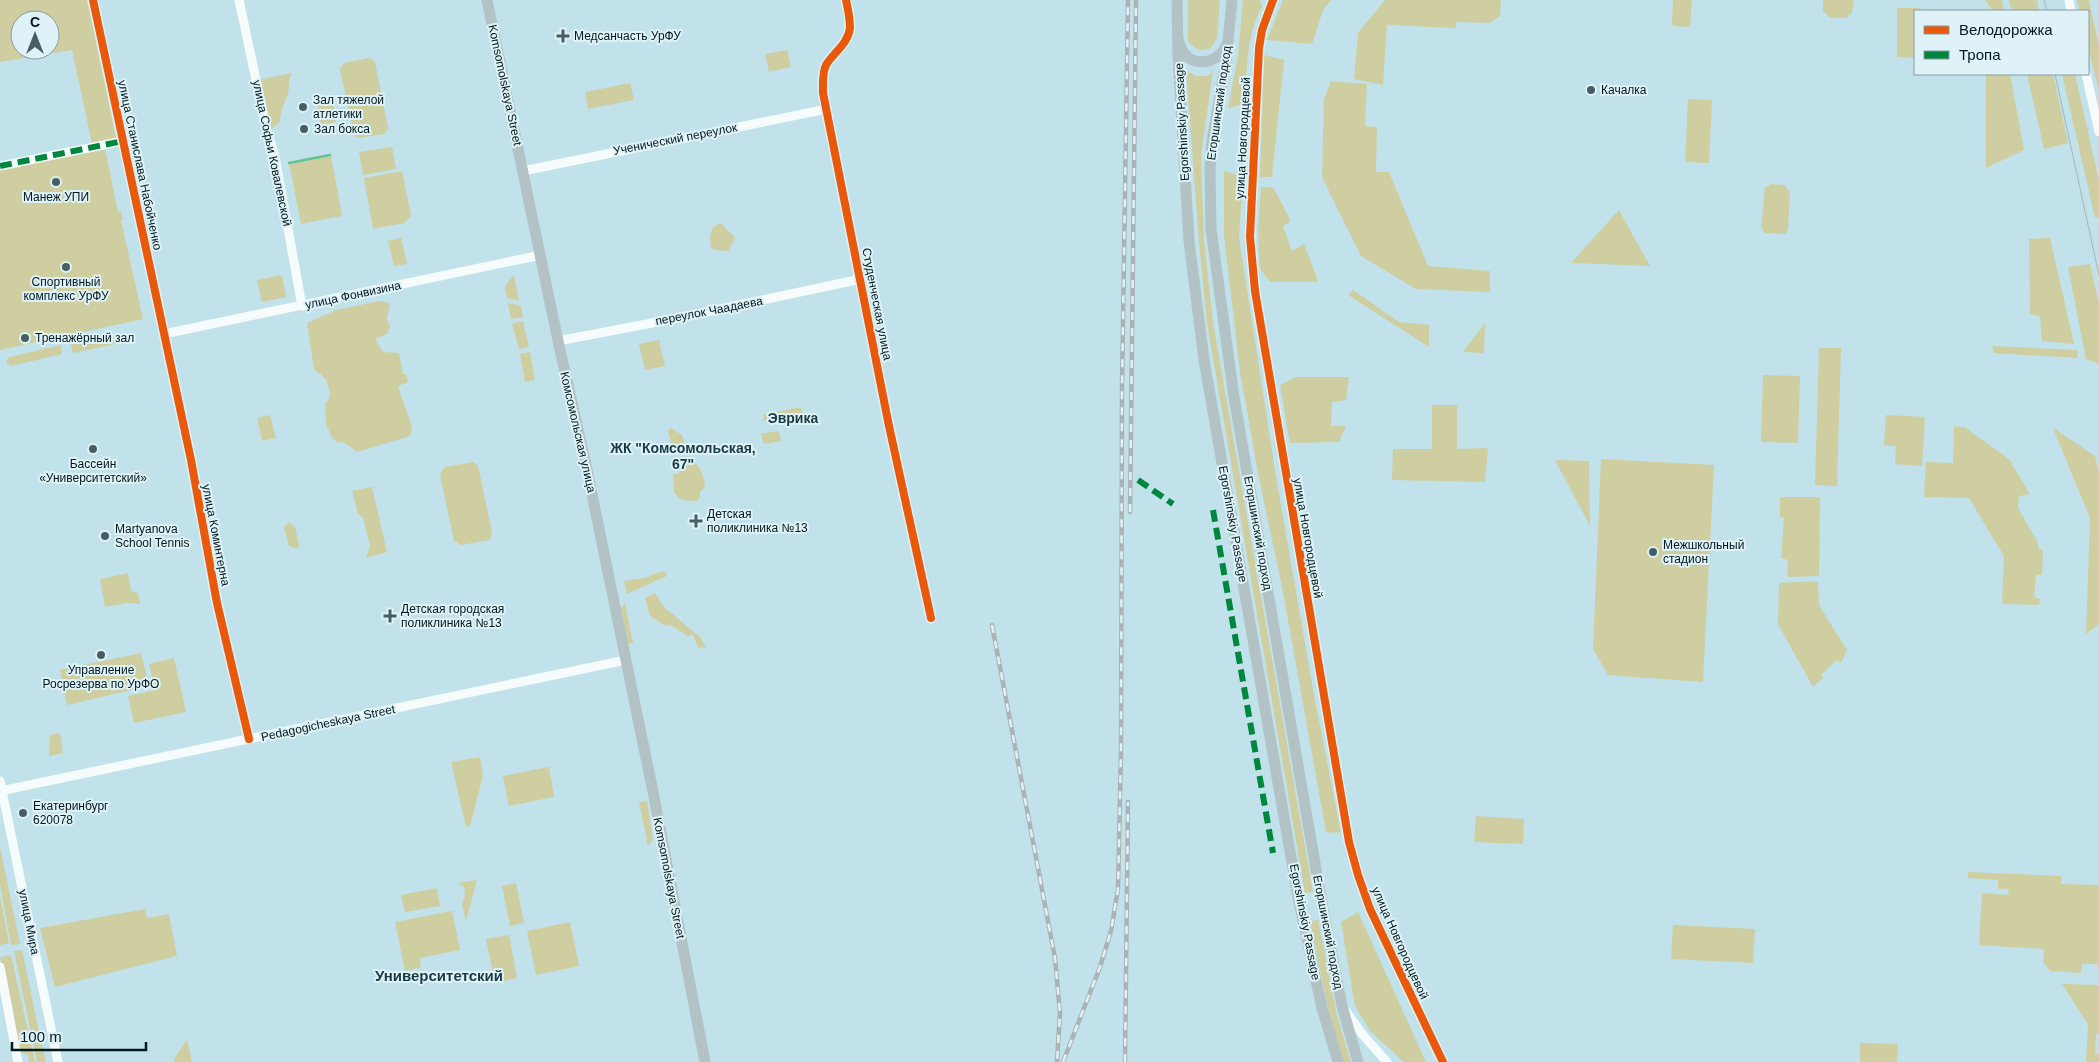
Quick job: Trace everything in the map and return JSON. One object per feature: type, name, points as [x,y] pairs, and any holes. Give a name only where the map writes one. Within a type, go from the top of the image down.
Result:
[{"type":"main road","name":"Komsomolskaya Street","points":[[487,0],[523,171]]},
{"type":"main road","points":[[1177,0],[1177,35],[1180,46],[1186,55],[1203,62],[1213,60],[1222,54],[1229,36]]},
{"type":"main road","name":"Егоршинский подход","points":[[1232,0],[1226,61],[1212,141],[1210,169],[1211,229],[1234,397],[1324,915],[1342,1006],[1358,1062]]},
{"type":"main road","name":"Egorshinskiy Passage","points":[[1177,35],[1189,241],[1204,360],[1298,897],[1322,1008]]},
{"type":"main road","name":"Комсомольская улица","points":[[523,171],[626,660]]},
{"type":"main road","name":"Komsomolskaya Street","points":[[626,660],[705,1062]]},
{"type":"main road","points":[[1322,1008],[1330,1062]]},
{"type":"main road","points":[[1322,1008],[1338,1062]]},
{"type":"street","name":"улица Станислава Набойченко","points":[[93,0],[164,334]]},
{"type":"street","name":"улица Софьи Ковалевской","points":[[239,0],[266,127],[275,158],[302,306]]},
{"type":"street","name":"Студенческая улица","points":[[846,0],[850,28],[846,39],[826,65],[823,93],[889,426],[931,618]]},
{"type":"street","name":"улица Новгородцевой","points":[[1273,0],[1262,30],[1259,48],[1250,237],[1255,292],[1349,842],[1370,910],[1443,1062]]},
{"type":"street","points":[[2086,75],[2099,132]]},
{"type":"street","name":"Ученический переулок","points":[[523,171],[827,109]]},
{"type":"street","points":[[0,166],[123,141]]},
{"type":"street","name":"улица Фонвизина","points":[[164,334],[541,256]]},
{"type":"street","name":"переулок Чаадаева","points":[[558,341],[861,279]]},
{"type":"street","name":"улица Коминтерна","points":[[164,334],[191,460],[218,603],[249,739]]},
{"type":"street","name":"Pedagogicheskaya Street","points":[[1,788],[249,739],[626,660]]},
{"type":"street","name":"улица Мира","points":[[1,788],[58,1062]]},
{"type":"street","points":[[0,967],[18,1062]]},
{"type":"street","points":[[1342,1006],[1362,1035],[1388,1062]]},
{"type":"green space","points":[[0,0],[87,0],[116,138],[92,144],[72,50],[60,52],[60,10],[10,10],[10,60],[12,60],[0,62]]},
{"type":"green space","points":[[1188,0],[1220,0],[1217,38],[1211,48],[1198,49],[1188,41]]},
{"type":"green space","points":[[1243,0],[1260,0],[1262,7],[1250,41],[1245,103],[1228,109],[1238,55]]},
{"type":"green space","points":[[1283,0],[1331,0],[1323,10],[1312,44],[1267,40]]},
{"type":"green space","points":[[1385,0],[1501,0],[1500,16],[1489,23],[1456,22],[1456,28],[1387,25],[1383,85],[1354,79],[1358,33]]},
{"type":"green space","points":[[1673,0],[1692,0],[1690,27],[1674,26],[1672,24]]},
{"type":"green space","points":[[1823,0],[1854,0],[1852,13],[1846,18],[1830,18],[1823,11]]},
{"type":"green space","points":[[1985,0],[2002,0],[2004,10],[1992,10]]},
{"type":"green space","points":[[2009,0],[2037,0],[2039,10],[2012,10]]},
{"type":"green space","points":[[2077,0],[2089,0],[2099,47],[2099,91],[2089,51],[2089,10],[2080,10]]},
{"type":"green space","points":[[1897,8],[1921,8],[1921,10],[1914,10],[1914,58],[1897,57]]},
{"type":"green space","points":[[787,50],[791,67],[769,72],[765,54]]},
{"type":"green space","points":[[1264,55],[1284,60],[1272,177],[1260,177]]},
{"type":"green space","points":[[369,58],[375,62],[388,128],[384,134],[359,138],[354,135],[340,69],[344,63]]},
{"type":"green space","points":[[1186,70],[1196,76],[1208,76],[1213,70],[1201,156],[1204,239],[1213,323],[1313,892],[1305,893],[1207,323]]},
{"type":"green space","points":[[292,73],[288,94],[281,111],[280,122],[269,131],[258,80]]},
{"type":"green space","points":[[1986,75],[2010,75],[2024,150],[1986,168]]},
{"type":"green space","points":[[2027,75],[2053,75],[2068,143],[2044,149]]},
{"type":"green space","points":[[2062,75],[2075,75],[2099,181],[2099,217],[2095,218]]},
{"type":"green space","points":[[1331,81],[1367,84],[1365,126],[1377,127],[1376,172],[1389,172],[1428,266],[1490,271],[1490,292],[1416,289],[1361,256],[1322,177],[1324,99]]},
{"type":"green space","points":[[630,83],[634,100],[588,109],[585,92]]},
{"type":"green space","points":[[1688,99],[1712,100],[1709,163],[1685,162]]},
{"type":"green space","points":[[333,102],[336,122],[321,125],[317,105]]},
{"type":"green space","points":[[392,147],[396,169],[363,175],[359,152]]},
{"type":"green space","name":"Спортивный комплекс УрФУ","points":[[105,149],[118,212],[121,211],[123,220],[121,220],[143,319],[0,350],[0,170]]},
{"type":"green space","points":[[331,156],[342,216],[301,224],[289,163]]},
{"type":"green space","points":[[402,171],[411,215],[405,223],[373,229],[364,178]]},
{"type":"green space","points":[[1224,171],[1243,177],[1239,238],[1276,476],[1314,695],[1341,833],[1326,832],[1283,592],[1258,473],[1240,372],[1224,235]]},
{"type":"green space","points":[[1771,184],[1785,185],[1790,192],[1788,229],[1785,234],[1765,233],[1761,227],[1765,188]]},
{"type":"green space","points":[[1261,187],[1273,187],[1291,221],[1283,226],[1292,251],[1304,244],[1317,282],[1270,282],[1260,269],[1258,233]]},
{"type":"green space","points":[[1619,210],[1650,266],[1571,263]]},
{"type":"green space","points":[[721,223],[735,238],[728,251],[711,248],[712,228]]},
{"type":"green space","points":[[401,238],[407,264],[394,266],[388,241]]},
{"type":"green space","points":[[2050,238],[2074,344],[2042,341],[2040,316],[2030,314],[2029,239]]},
{"type":"green space","points":[[2090,264],[2099,304],[2099,364],[2086,359],[2068,267]]},
{"type":"green space","points":[[282,275],[286,297],[262,302],[257,280]]},
{"type":"green space","points":[[514,275],[519,301],[507,298],[505,286]]},
{"type":"green space","points":[[1353,290],[1399,322],[1429,325],[1429,347],[1348,295]]},
{"type":"green space","points":[[379,301],[390,303],[387,319],[390,327],[387,334],[375,339],[383,352],[399,353],[403,374],[406,374],[408,382],[398,386],[412,427],[410,436],[357,452],[345,443],[337,442],[332,438],[326,424],[325,404],[329,399],[330,392],[326,379],[314,369],[307,323],[336,310]]},
{"type":"green space","points":[[508,303],[521,306],[523,317],[511,319]]},
{"type":"green space","points":[[523,321],[529,347],[519,349],[512,324]]},
{"type":"green space","points":[[1485,323],[1484,353],[1463,352]]},
{"type":"green space","points":[[124,333],[128,338],[125,342],[73,353],[71,344]]},
{"type":"green space","points":[[659,340],[665,366],[645,370],[639,344]]},
{"type":"green space","points":[[61,345],[62,354],[11,366],[7,363],[9,357]]},
{"type":"green space","points":[[1992,346],[2077,350],[2078,358],[1994,353]]},
{"type":"green space","points":[[1819,348],[1841,348],[1837,486],[1815,485]]},
{"type":"green space","points":[[530,352],[535,380],[525,382],[520,354]]},
{"type":"green space","points":[[1763,375],[1800,376],[1798,443],[1761,442]]},
{"type":"green space","points":[[1296,377],[1349,377],[1346,400],[1332,402],[1331,426],[1346,426],[1339,442],[1290,443],[1280,385]]},
{"type":"green space","points":[[1432,405],[1457,405],[1457,449],[1488,448],[1485,482],[1392,480],[1393,449],[1432,449]]},
{"type":"green space","points":[[801,407],[803,415],[765,422],[763,415]]},
{"type":"green space","points":[[270,415],[276,438],[262,441],[257,418]]},
{"type":"green space","points":[[1886,415],[1925,417],[1922,466],[1895,464],[1896,446],[1884,445]]},
{"type":"green space","points":[[1954,426],[1964,427],[2009,459],[2030,494],[2019,496],[2018,508],[2037,541],[2039,549],[2043,550],[2042,575],[2036,575],[2034,597],[2040,599],[2039,605],[2002,604],[2004,556],[1969,498],[1924,497],[1926,462],[1953,463]]},
{"type":"green space","points":[[671,428],[682,435],[685,445],[680,452],[673,451],[668,430]]},
{"type":"green space","points":[[2053,428],[2095,456],[2099,473],[2099,624],[2086,634],[2090,518]]},
{"type":"green space","points":[[779,431],[781,441],[764,444],[761,434]]},
{"type":"green space","name":"Межшкольный стадион","points":[[1601,459],[1714,465],[1703,682],[1608,675],[1593,649]]},
{"type":"green space","points":[[1555,460],[1589,461],[1590,526]]},
{"type":"green space","points":[[693,461],[700,469],[705,487],[700,492],[700,497],[697,501],[682,500],[674,493],[673,474],[678,474],[684,466]]},
{"type":"green space","points":[[473,462],[478,466],[492,532],[490,540],[461,545],[454,541],[440,474],[445,467]]},
{"type":"green space","points":[[372,487],[387,552],[366,558],[370,546],[363,518],[358,514],[352,491]]},
{"type":"green space","points":[[1780,497],[1820,497],[1819,576],[1787,577],[1788,560],[1781,558],[1784,518],[1780,517]]},
{"type":"green space","points":[[289,522],[295,527],[299,545],[298,549],[289,546],[284,527]]},
{"type":"green space","points":[[665,571],[667,576],[627,594],[624,581],[649,577],[650,575]]},
{"type":"green space","points":[[128,573],[131,591],[138,593],[140,604],[127,603],[105,607],[100,579]]},
{"type":"green space","points":[[1818,581],[1819,605],[1847,650],[1841,663],[1837,660],[1821,675],[1823,678],[1813,687],[1778,624],[1779,583]]},
{"type":"green space","points":[[655,593],[664,607],[700,637],[706,647],[698,648],[693,634],[688,636],[650,616],[645,598]]},
{"type":"green space","points":[[625,603],[633,643],[627,644],[621,608]]},
{"type":"green space","points":[[141,653],[149,686],[67,705],[60,670]]},
{"type":"green space","points":[[174,658],[186,712],[134,723],[128,696],[155,690],[149,664]]},
{"type":"green space","points":[[60,733],[63,753],[49,756],[50,735]]},
{"type":"green space","points":[[480,757],[483,776],[470,826],[466,827],[451,762]]},
{"type":"green space","points":[[549,767],[554,797],[509,806],[503,776]]},
{"type":"green space","points":[[647,801],[653,839],[648,846],[639,802]]},
{"type":"green space","points":[[1476,816],[1524,819],[1523,844],[1474,842]]},
{"type":"green space","points":[[0,847],[20,944],[11,945],[0,885]]},
{"type":"green space","points":[[1968,872],[2061,876],[2061,884],[2099,885],[2099,973],[2098,964],[2082,964],[2081,973],[2050,971],[2043,962],[2044,949],[1979,945],[1982,893],[2008,895],[2009,889],[1998,889],[1998,880],[1968,878]]},
{"type":"green space","points":[[477,880],[466,921],[462,904],[465,896],[464,887],[458,883]]},
{"type":"green space","points":[[516,883],[524,923],[510,926],[502,886]]},
{"type":"green space","points":[[437,888],[440,906],[405,912],[401,895]]},
{"type":"green space","points":[[0,896],[9,943],[0,945]]},
{"type":"green space","points":[[145,909],[147,918],[169,914],[177,956],[55,987],[40,928]]},
{"type":"green space","points":[[452,911],[460,950],[420,958],[421,967],[405,971],[395,922]]},
{"type":"green space","points":[[1358,912],[1426,1062],[1404,1062],[1371,1032],[1355,1006],[1341,922]]},
{"type":"green space","points":[[1318,920],[1337,1016],[1351,1062],[1343,1062],[1330,1018],[1310,921]]},
{"type":"green space","points":[[570,922],[579,966],[536,975],[527,931]]},
{"type":"green space","points":[[1673,925],[1755,929],[1753,963],[1671,959]]},
{"type":"green space","points":[[509,935],[517,978],[495,983],[486,939]]},
{"type":"green space","points":[[22,950],[46,1062],[37,1062],[14,951]]},
{"type":"green space","points":[[11,955],[35,1062],[29,1062],[28,1055],[19,1051],[0,957]]},
{"type":"green space","points":[[2062,984],[2099,985],[2099,1034],[2096,1034],[2095,1054],[2099,1054],[2099,1062],[2086,1062],[2088,1024]]},
{"type":"green space","points":[[187,1039],[192,1062],[175,1062],[174,1059]]},
{"type":"green space","points":[[1860,1043],[1898,1044],[1897,1062],[1860,1062]]},
{"type":"waterway","points":[[289,163],[330,155]]},
{"type":"tram line","points":[[2044,0],[2047,10]]},
{"type":"tram line","points":[[2055,75],[2099,275]]},
{"type":"railway","points":[[1063,1062],[1100,967],[1111,931],[1118,889],[1121,750],[1122,386],[1128,0]]},
{"type":"railway","points":[[1130,512],[1136,0]]},
{"type":"railway","points":[[992,625],[1055,958],[1060,1013],[1057,1062]]},
{"type":"railway","points":[[1125,1062],[1128,802]]},
{"type":"marked path","points":[[0,166],[123,141]]},
{"type":"marked path","points":[[1138,480],[1173,504]]},
{"type":"marked path","points":[[1213,510],[1273,853]]},
{"type":"cycle path","points":[[93,0],[191,460],[217,603],[249,739]]},
{"type":"cycle path","points":[[846,0],[850,21],[849,34],[826,65],[823,75],[823,93],[889,426],[931,618]]},
{"type":"cycle path","points":[[1273,0],[1262,30],[1259,48],[1250,237],[1255,291],[1349,842],[1370,909],[1443,1062]]},
{"type":"place","name":"Медсанчасть УрФУ","points":[[563,36]]},
{"type":"place","name":"Качалка","points":[[1591,90]]},
{"type":"place","name":"Зал тяжелой атлетики","points":[[303,107]]},
{"type":"place","name":"Зал бокса","points":[[304,129]]},
{"type":"place","name":"Манеж УПИ","points":[[56,182]]},
{"type":"place","name":"Спортивный комплекс УрФУ","points":[[66,267]]},
{"type":"place","name":"Тренажёрный зал","points":[[25,338]]},
{"type":"place","name":"Бассейн «Университетский»","points":[[93,449]]},
{"type":"place","name":"Детская поликлиника №13","points":[[696,521]]},
{"type":"place","name":"Martyanova School Tennis","points":[[105,536]]},
{"type":"place","name":"Межшкольный стадион","points":[[1653,552]]},
{"type":"place","name":"Детская городская поликлиника №13","points":[[390,616]]},
{"type":"place","name":"Управление Росрезерва по УрФО","points":[[101,655]]},
{"type":"place","name":"Екатеринбург 620078","points":[[23,813]]},
{"type":"district","name":"Эврика","points":[[793,418]]},
{"type":"district","name":"ЖК \"Комсомольская, 67\"","points":[[683,456]]},
{"type":"district","name":"Университетский","points":[[439,976]]}]
